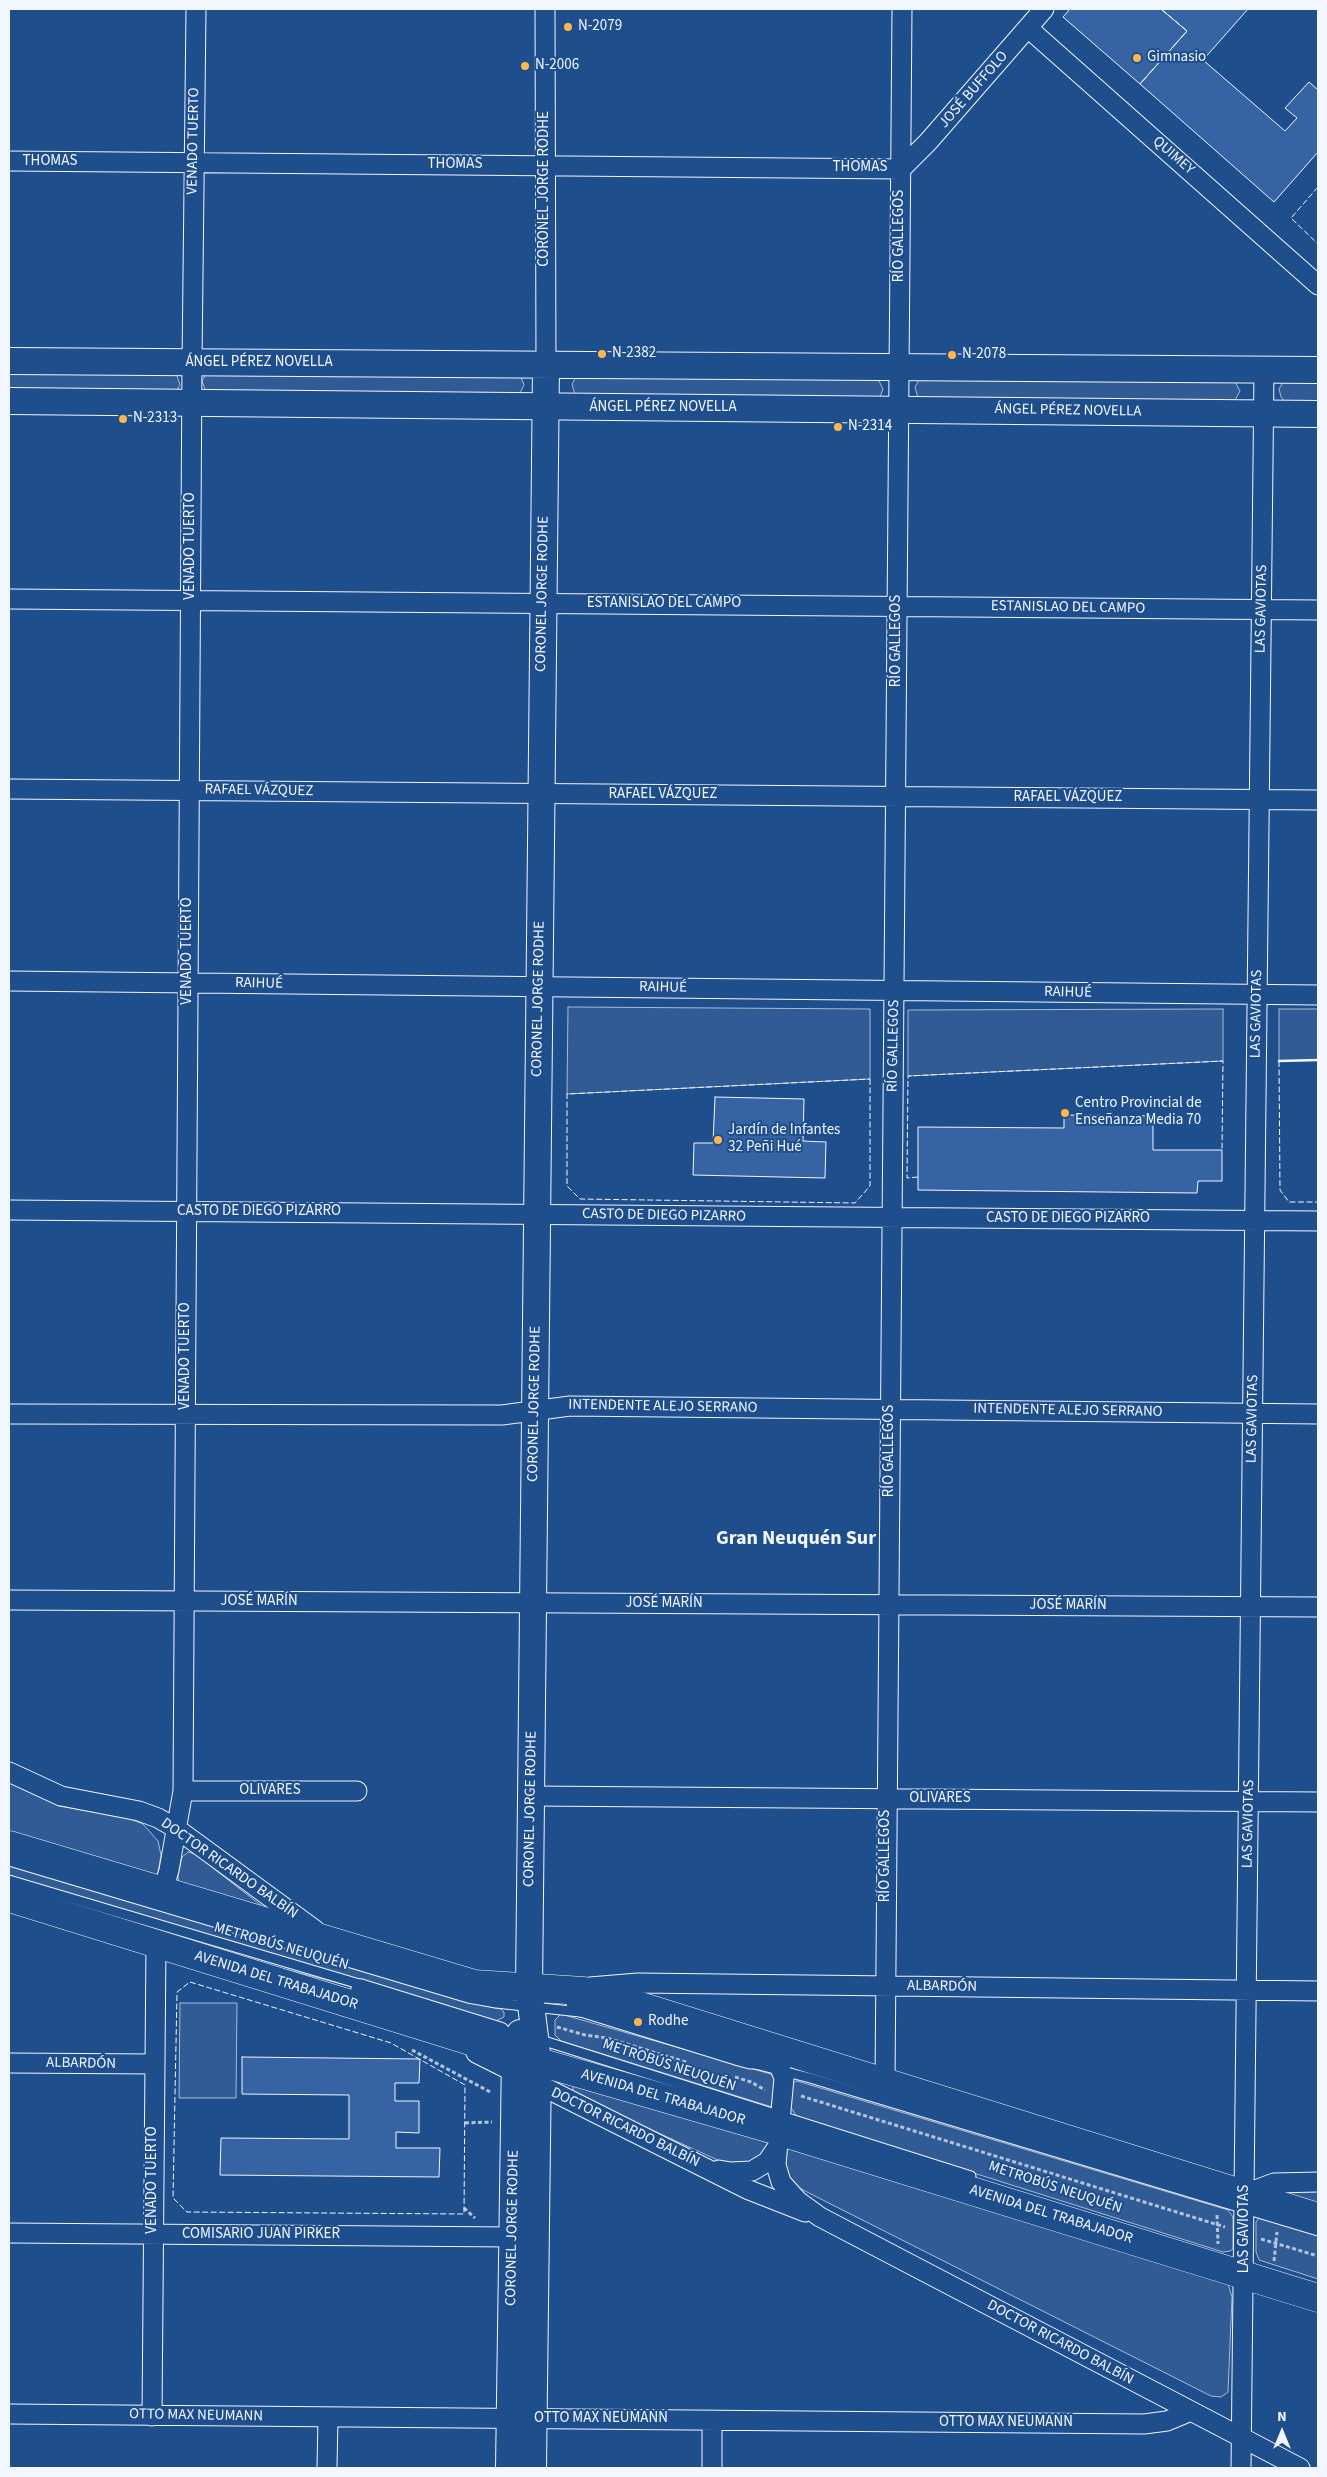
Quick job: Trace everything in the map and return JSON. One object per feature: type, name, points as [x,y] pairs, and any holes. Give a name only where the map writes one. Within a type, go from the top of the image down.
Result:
[{"type":"main road","name":"ÁNGEL PÉREZ NOVELLA","points":[[9,361],[546,366],[1317,369]]},
{"type":"main road","name":"CORONEL JORGE RODHE","points":[[509,2468],[522,2419],[531,2053],[528,2000],[546,366]]},
{"type":"main road","name":"ÁNGEL PÉREZ NOVELLA","points":[[9,402],[1318,414]]},
{"type":"main road","points":[[9,1845],[528,2000],[572,1998],[618,1999],[885,2082],[1245,2202],[1318,2217]]},
{"type":"main road","name":"AVENIDA DEL TRABAJADOR","points":[[9,1898],[434,2030],[531,2053],[778,2132],[1244,2265],[1318,2298]]},
{"type":"main road","name":"CORONEL JORGE RODHE","points":[[531,2053],[512,2237],[522,2419],[533,2468]]},
{"type":"street","name":"VENADO TUERTO","points":[[163,1892],[183,1791],[190,600],[196,9]]},
{"type":"street","name":"CORONEL JORGE RODHE","points":[[545,9],[546,366]]},
{"type":"street","name":"RÍO GALLEGOS","points":[[885,2082],[902,9]]},
{"type":"street","name":"JOSÉ BUFFOLO","points":[[901,169],[928,142],[1043,9]]},
{"type":"street","name":"QUIMEY","points":[[1028,28],[1318,285]]},
{"type":"street","name":"THOMAS","points":[[9,161],[901,169]]},
{"type":"street","name":"LAS GAVIOTAS","points":[[1241,2468],[1264,370]]},
{"type":"street","name":"ESTANISLAO DEL CAMPO","points":[[9,598],[1318,610]]},
{"type":"street","name":"RAFAEL VÁZQUEZ","points":[[9,789],[1318,800]]},
{"type":"street","name":"RAIHUÉ","points":[[9,981],[1318,995]]},
{"type":"street","name":"CASTO DE DIEGO PIZARRO","points":[[9,1210],[1318,1221]]},
{"type":"street","name":"INTENDENTE ALEJO SERRANO","points":[[9,1414],[502,1416],[570,1406],[1318,1414]]},
{"type":"street","name":"JOSÉ MARÍN","points":[[9,1600],[1318,1608]]},
{"type":"street","name":"DOCTOR RICARDO BALBÍN","points":[[9,1772],[61,1796],[139,1811],[158,1818],[177,1829],[330,1942]]},
{"type":"street","name":"OLIVARES","points":[[183,1791],[357,1791]]},
{"type":"street","name":"OLIVARES","points":[[531,1796],[1318,1802]]},
{"type":"street","name":"VENADO TUERTO","points":[[152,2416],[156,1944]]},
{"type":"street","name":"ALBARDÓN","points":[[572,1998],[638,1983],[1318,1991]]},
{"type":"street","points":[[361,1989],[500,2032],[503,2037],[498,2040],[359,1997],[361,1989]]},
{"type":"street","points":[[572,1998],[582,1999],[770,2058],[751,2059],[736,2055],[572,1998]]},
{"type":"street","points":[[758,2043],[775,2056],[782,2071]]},
{"type":"street","name":"DOCTOR RICARDO BALBÍN","points":[[531,2053],[698,2164],[763,2196],[820,2217],[1300,2468]]},
{"type":"street","name":"ALBARDÓN","points":[[9,2062],[154,2064]]},
{"type":"street","name":"DOCTOR RICARDO BALBÍN","points":[[782,2071],[784,2085],[776,2165],[786,2189],[798,2201],[820,2217]]},
{"type":"street","points":[[698,2164],[731,2172],[752,2171],[767,2162],[778,2132]]},
{"type":"street","points":[[1245,2202],[1280,2182],[1318,2182]]},
{"type":"street","name":"COMISARIO JUAN PIRKER","points":[[9,2234],[512,2237]]},
{"type":"street","name":"OTTO MAX NEUMANN","points":[[9,2414],[1144,2424],[1167,2421],[1191,2411]]},
{"type":"street","points":[[327,2468],[328,2417]]},
{"type":"street","points":[[712,2420],[712,2468]]},
{"type":"lane","name":"METROBÚS NEUQUÉN","points":[[9,1861],[468,1998],[528,2000],[579,2011],[782,2071],[1245,2202],[1318,2232]]},
{"type":"lane","name":"METROBÚS NEUQUÉN","points":[[9,1880],[531,2053]]},
{"type":"lane","name":"METROBÚS NEUQUÉN","points":[[778,2132],[982,2180]]},
{"type":"path","points":[[567,2037],[568,2023]]},
{"type":"path","points":[[531,2053],[568,2030],[607,2038],[691,2064]]},
{"type":"path","points":[[411,2049],[494,2095]]},
{"type":"path","points":[[729,2075],[771,2091]]},
{"type":"path","points":[[476,2084],[478,2079]]},
{"type":"path","points":[[806,2105],[808,2090]]},
{"type":"path","points":[[799,2096],[1218,2223],[1230,2230]]},
{"type":"path","points":[[465,2123],[497,2122]]},
{"type":"path","points":[[1218,2207],[1218,2250]]},
{"type":"path","points":[[464,2208],[478,2220]]},
{"type":"path","points":[[1274,2266],[1277,2230]]},
{"type":"path","points":[[1255,2238],[1318,2256]]},
{"type":"shaded area","points":[[9,368],[176,373],[180,385],[176,392],[9,394]]},
{"type":"shaded area","points":[[206,374],[521,377],[524,385],[520,393],[206,392],[202,381]]},
{"type":"shaded area","points":[[576,377],[877,377],[883,389],[880,397],[575,395],[572,384]]},
{"type":"shaded area","points":[[1318,378],[1318,404],[1286,403],[1281,397],[1279,389],[1283,382]]},
{"type":"shaded area","points":[[919,380],[1234,380],[1240,391],[1234,402],[918,398],[915,387]]},
{"type":"shaded area","points":[[568,1007],[870,1009],[870,1079],[567,1094]]},
{"type":"shaded area","points":[[1223,1009],[1223,1061],[908,1076],[908,1010]]},
{"type":"shaded area","points":[[1279,1009],[1318,1009],[1318,1060],[1279,1061]]},
{"type":"shaded area","points":[[9,1783],[59,1806],[125,1817],[143,1824],[158,1841],[161,1855],[158,1873],[155,1876],[9,1836]]},
{"type":"shaded area","points":[[188,1852],[195,1854],[276,1917],[179,1883],[178,1876],[182,1857]]},
{"type":"shaded area","points":[[9,1864],[481,2005],[501,2009],[504,2012],[504,2017],[496,2021],[9,1876]]},
{"type":"shaded area","points":[[239,1957],[361,1989],[359,1997]]},
{"type":"shaded area","points":[[180,2003],[237,2003],[236,2098],[179,2098]]},
{"type":"shaded area","points":[[561,2014],[774,2075],[777,2077],[772,2107],[561,2041],[555,2035],[555,2020]]},
{"type":"shaded area","points":[[797,2081],[1228,2210],[1233,2217],[1233,2249],[1223,2252],[797,2117],[790,2106],[793,2083]]},
{"type":"shaded area","points":[[573,2083],[767,2140],[768,2147],[764,2156],[744,2165],[722,2162],[586,2100],[573,2092]]},
{"type":"shaded area","points":[[786,2145],[1228,2284],[1232,2297],[1228,2392],[1221,2397],[1211,2396],[803,2190],[792,2182],[784,2170]]},
{"type":"shaded area","points":[[1318,2191],[1318,2208],[1283,2192]]},
{"type":"shaded area","points":[[1259,2218],[1318,2235],[1318,2279],[1259,2260],[1256,2252],[1256,2222]]},
{"type":"building","name":"Gimnasio","points":[[1070,9],[1161,9],[1187,31],[1140,84],[1063,17]]},
{"type":"building","points":[[1161,9],[1248,9],[1203,60],[1285,131],[1297,118],[1285,108],[1309,82],[1318,90],[1318,152],[1274,202],[1140,84],[1187,31]]},
{"type":"building","points":[[715,1097],[804,1099],[803,1141],[826,1142],[825,1178],[693,1175],[694,1143],[713,1143]]},
{"type":"building","points":[[1064,1115],[1153,1116],[1153,1150],[1222,1150],[1222,1181],[1198,1181],[1197,1193],[918,1190],[918,1127],[1064,1128]]},
{"type":"building","points":[[242,2057],[420,2059],[419,2083],[395,2083],[395,2101],[419,2101],[419,2133],[396,2132],[396,2148],[440,2148],[439,2177],[220,2175],[221,2138],[349,2139],[349,2095],[242,2094]]},
{"type":"fence","points":[[1318,187],[1291,218],[1318,244]]},
{"type":"fence","points":[[918,1177],[907,1178],[908,1076],[1223,1061],[1222,1150]]},
{"type":"fence","points":[[1279,1061],[1280,1190],[1289,1202],[1318,1202]]},
{"type":"fence","points":[[870,1079],[870,1186],[855,1203],[580,1199],[567,1186],[567,1094],[870,1079]]},
{"type":"fence","points":[[190,1982],[391,2043],[465,2085],[464,2214],[187,2212],[173,2198],[177,1992],[190,1982]]},
{"type":"wall","points":[[1279,1061],[1318,1060]]},
{"type":"place","name":"N-2079","points":[[568,27]]},
{"type":"place","name":"Gimnasio","points":[[1137,58]]},
{"type":"place","name":"N-2006","points":[[525,66]]},
{"type":"place","name":"N-2382","points":[[602,354]]},
{"type":"place","name":"N-2078","points":[[952,355]]},
{"type":"place","name":"N-2313","points":[[123,419]]},
{"type":"place","name":"N-2314","points":[[838,427]]},
{"type":"place","name":"Centro Provincial de Enseñanza Media 70","points":[[1065,1113]]},
{"type":"place","name":"Jardín de Infantes 32 Peñi Hué","points":[[718,1140]]},
{"type":"place","name":"Rodhe","points":[[638,2022]]},
{"type":"district","name":"Gran Neuquén Sur","points":[[796,1540]]}]
